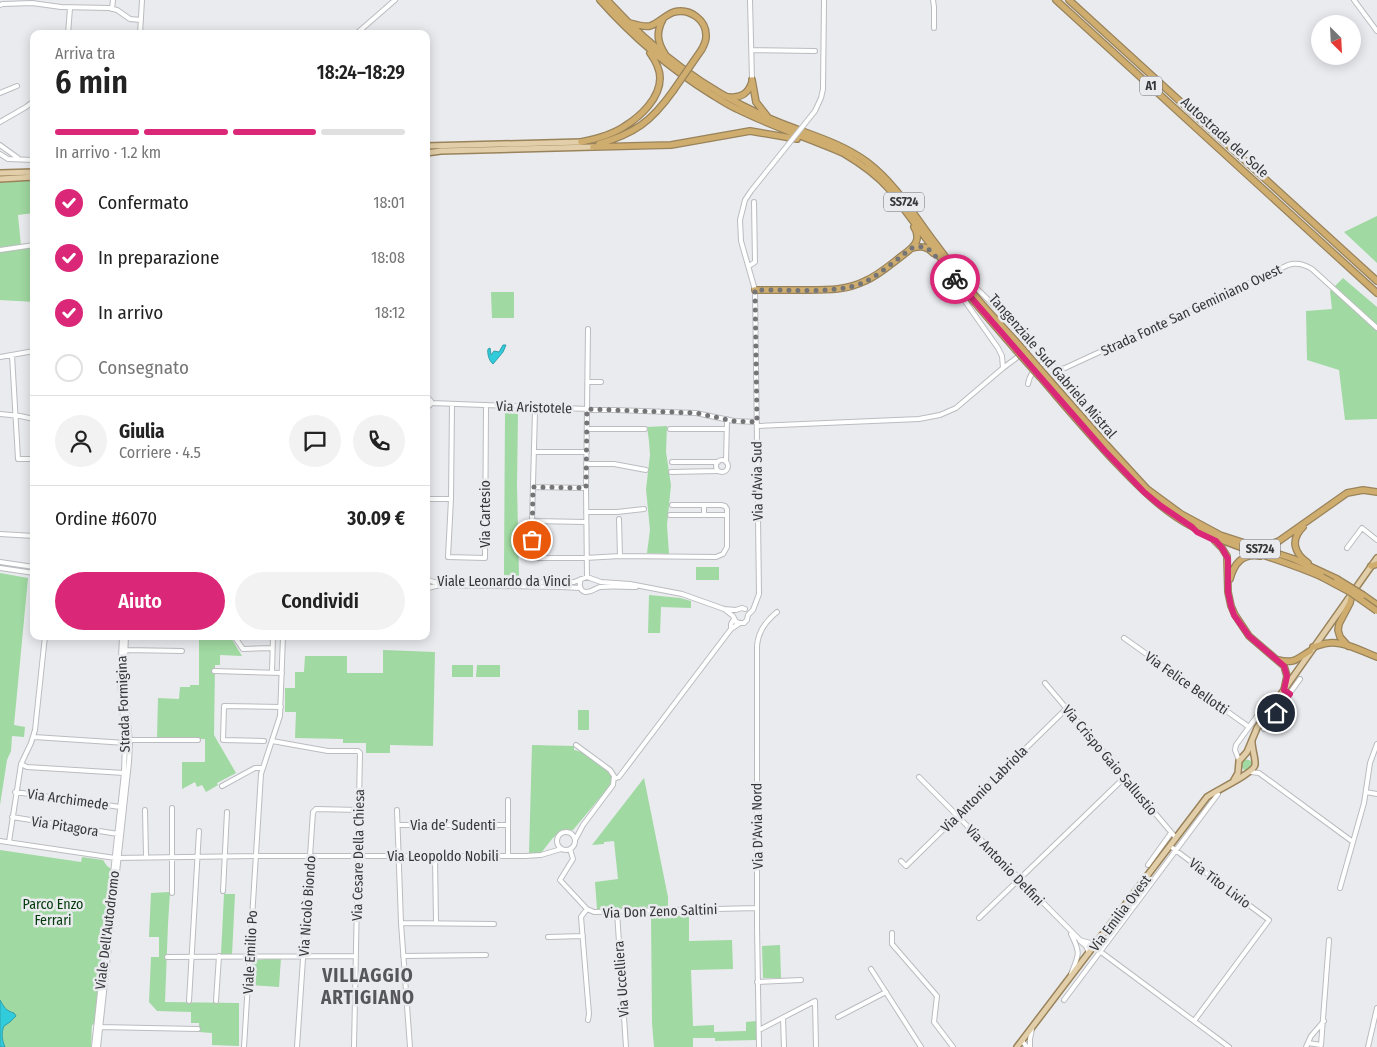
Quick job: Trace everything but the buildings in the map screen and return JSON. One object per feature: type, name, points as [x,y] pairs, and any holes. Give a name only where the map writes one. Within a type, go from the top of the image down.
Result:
[{"type":"highway","name":"SS724","points":[[600,0],[646,47],[686,78],[734,108],[804,135]]},
{"type":"highway","name":"SS724","points":[[608,0],[627,22],[667,58],[723,96],[804,135]]},
{"type":"highway","name":"Autostrada del Sole","points":[[1056,0],[1377,293]]},
{"type":"highway","name":"Autostrada del Sole","points":[[1070,0],[1377,281]]},
{"type":"highway","points":[[593,146],[612,140],[643,125],[661,107],[702,49],[706,39],[704,25],[696,16],[682,11],[670,13],[655,24],[646,26],[627,22]]},
{"type":"highway","points":[[664,18],[658,29],[657,37],[667,58]]},
{"type":"highway","points":[[581,142],[598,138],[625,127],[651,102],[657,93],[660,77],[658,67],[646,47]]},
{"type":"highway","points":[[723,96],[740,97],[748,90],[752,80]]},
{"type":"highway","points":[[752,80],[756,102],[770,119]]},
{"type":"highway","points":[[593,146],[671,145],[750,131],[778,135],[828,147]]},
{"type":"highway","name":"Tangenziale Sud Gabriela Mistral","points":[[804,135],[856,160],[875,174],[889,189],[958,283],[1017,347]]},
{"type":"highway","name":"Tangenziale Sud Gabriela Mistral","points":[[804,135],[843,148],[857,155],[878,170],[972,292],[1104,450],[1144,492],[1191,526]]},
{"type":"highway","points":[[581,142],[612,140]]},
{"type":"highway","points":[[755,290],[835,289],[850,287],[867,281],[912,248],[918,240],[916,230],[901,206]]},
{"type":"highway","points":[[912,248],[921,246],[927,248],[958,283]]},
{"type":"highway","name":"Tangenziale Sud Gabriela Mistral","points":[[1042,376],[1147,489],[1181,514],[1220,535]]},
{"type":"highway","points":[[1220,535],[1259,545],[1268,545],[1282,539],[1351,492],[1366,490],[1377,492]]},
{"type":"highway","points":[[1309,521],[1299,531],[1295,546],[1300,557],[1316,568]]},
{"type":"highway","name":"SS724","points":[[1191,526],[1235,546],[1324,575],[1352,588],[1377,604]]},
{"type":"highway","points":[[1191,526],[1197,532],[1216,541],[1224,550],[1228,559],[1228,584],[1231,606],[1238,622],[1252,640],[1284,666],[1287,676],[1284,690]]},
{"type":"highway","name":"SS724","points":[[1220,535],[1316,568],[1377,611]]},
{"type":"highway","points":[[1228,584],[1234,567],[1244,558],[1255,556],[1284,561]]},
{"type":"highway","points":[[1348,646],[1340,637],[1338,630],[1352,594]]},
{"type":"highway","points":[[1278,660],[1293,662],[1311,649],[1328,643],[1348,646],[1377,656]]},
{"type":"main road","points":[[430,146],[581,142]]},
{"type":"main road","points":[[430,153],[457,150],[593,146]]},
{"type":"main road","points":[[1,176],[30,172]]},
{"type":"main road","points":[[1,176],[30,177]]},
{"type":"main road","points":[[1252,742],[1255,763],[1249,772],[1242,771],[1239,767],[1241,758],[1247,752],[1257,728],[1311,649],[1374,565],[1377,558]]},
{"type":"main road","points":[[1241,758],[1250,757],[1255,763]]},
{"type":"main road","name":"Via Emilia Ovest","points":[[1018,1047],[1207,797],[1234,781],[1239,767]]},
{"type":"main road","name":"Via Emilia Ovest","points":[[1228,785],[1249,772]]},
{"type":"street","points":[[112,9],[113,0]]},
{"type":"street","points":[[140,30],[142,0]]},
{"type":"street","points":[[361,30],[395,0]]},
{"type":"street","points":[[750,0],[752,80]]},
{"type":"street","name":"Via d'Avia Sud","points":[[748,615],[753,610],[759,594],[755,290],[739,229],[745,200],[815,111],[821,98],[823,89],[824,0]]},
{"type":"street","points":[[933,0],[934,28]]},
{"type":"street","points":[[1354,0],[1377,31]]},
{"type":"street","points":[[0,5],[32,2],[70,8],[92,7],[112,9],[130,19],[141,20]]},
{"type":"street","points":[[68,30],[70,8]]},
{"type":"street","points":[[752,50],[815,51]]},
{"type":"street","points":[[0,94],[18,86]]},
{"type":"street","points":[[0,122],[30,104]]},
{"type":"street","points":[[0,145],[20,159]]},
{"type":"street","points":[[0,154],[8,160],[30,160]]},
{"type":"street","name":"Via d'Avia Sud","points":[[749,266],[755,262],[754,202]]},
{"type":"street","points":[[0,250],[30,246]]},
{"type":"street","name":"Strada Fonte San Geminiano Ovest","points":[[1028,384],[1030,375],[1042,364],[1050,364],[1058,369],[1065,368],[1295,263],[1312,269],[1377,328]]},
{"type":"street","name":"Via Aristotele","points":[[431,403],[696,413],[757,424],[848,423],[930,418],[950,412],[956,408],[1030,347],[1030,341],[1022,332],[983,293],[972,284],[970,285]]},
{"type":"street","points":[[962,292],[962,297],[998,348],[1002,356],[1003,368]]},
{"type":"street","points":[[587,576],[588,329]]},
{"type":"street","points":[[0,357],[30,352]]},
{"type":"street","points":[[12,355],[18,459],[30,459]]},
{"type":"street","points":[[588,382],[601,382]]},
{"type":"street","points":[[430,399],[431,403]]},
{"type":"street","name":"Via Cartesio","points":[[452,404],[448,557],[485,558],[486,405]]},
{"type":"street","points":[[535,411],[531,558],[620,556],[714,557],[725,552],[727,547],[727,508],[724,506],[672,505]]},
{"type":"street","points":[[1,414],[30,418]]},
{"type":"street","points":[[671,472],[722,472],[727,469],[727,420]]},
{"type":"street","points":[[587,429],[645,429]]},
{"type":"street","points":[[670,429],[727,429]]},
{"type":"street","points":[[534,452],[587,452]]},
{"type":"street","points":[[672,462],[718,462],[723,460],[726,462]]},
{"type":"street","points":[[718,462],[716,467],[718,471]]},
{"type":"street","points":[[586,464],[614,464],[646,470]]},
{"type":"street","points":[[533,487],[586,488]]},
{"type":"street","points":[[430,498],[451,499]]},
{"type":"street","points":[[704,505],[704,515]]},
{"type":"street","points":[[586,512],[617,512],[644,509]]},
{"type":"street","points":[[670,515],[727,515]]},
{"type":"street","points":[[619,519],[620,556]]},
{"type":"street","points":[[533,521],[586,522]]},
{"type":"street","points":[[1347,548],[1362,528],[1377,540]]},
{"type":"street","points":[[0,534],[30,536]]},
{"type":"street","points":[[0,562],[30,566]]},
{"type":"street","points":[[0,568],[30,573]]},
{"type":"street","points":[[587,576],[601,582],[630,584],[690,596],[724,609],[736,610],[742,608],[745,610],[754,606]]},
{"type":"street","points":[[587,576],[581,579],[579,585],[586,592],[601,587],[643,588]]},
{"type":"street","name":"Viale Leonardo da Vinci","points":[[430,581],[574,582],[581,579]]},
{"type":"street","points":[[593,590],[594,580]]},
{"type":"street","name":"Viale Leonardo da Vinci","points":[[430,588],[440,586],[562,586],[580,588]]},
{"type":"street","points":[[724,609],[736,622],[740,623]]},
{"type":"street","points":[[731,629],[736,610]]},
{"type":"street","points":[[575,840],[570,834],[565,833],[560,835],[558,844],[561,849],[565,850],[570,849],[574,845],[583,825],[610,789],[614,780],[619,776],[731,629],[747,620],[748,615],[745,610]]},
{"type":"street","name":"Via D'Avia Nord","points":[[759,1047],[757,982],[757,642],[761,632],[777,612]]},
{"type":"street","name":"Via Felice Bellotti","points":[[1124,638],[1249,727]]},
{"type":"street","points":[[8,842],[21,764],[34,737],[45,640]]},
{"type":"street","name":"Strada Formigina","points":[[118,857],[120,807],[128,742],[120,680],[122,640]]},
{"type":"street","name":"Strada Formigina","points":[[118,857],[128,742],[125,697],[126,640]]},
{"type":"street","points":[[237,640],[243,648],[272,648]]},
{"type":"street","points":[[272,640],[272,672]]},
{"type":"street","name":"Viale Emilio Po","points":[[244,1047],[262,768],[278,724],[281,707],[282,640]]},
{"type":"street","points":[[125,650],[182,651]]},
{"type":"street","points":[[214,671],[282,673]]},
{"type":"street","points":[[1264,729],[1300,680]]},
{"type":"street","name":"Via Crispo Gaio Sallustio","points":[[1045,682],[1176,838]]},
{"type":"street","points":[[1284,690],[1290,694]]},
{"type":"street","points":[[1241,758],[1235,750],[1236,745],[1265,705],[1270,709]]},
{"type":"street","points":[[264,741],[223,740],[224,706],[281,707]]},
{"type":"street","name":"Via Antonio Labriola","points":[[901,861],[906,866],[1067,708]]},
{"type":"street","points":[[34,737],[128,742]]},
{"type":"street","name":"Strada Formigina","points":[[128,742],[198,740]]},
{"type":"street","name":"Via Cesare Della Chiesa","points":[[272,741],[328,751],[359,751],[354,1047]]},
{"type":"street","points":[[1340,888],[1366,792],[1370,764],[1377,744]]},
{"type":"street","points":[[576,745],[610,770],[614,780]]},
{"type":"street","points":[[1255,763],[1259,773]]},
{"type":"street","name":"Strada Formigina","points":[[21,764],[27,767],[124,773]]},
{"type":"street","points":[[222,786],[253,769],[262,768]]},
{"type":"street","points":[[1249,772],[1259,773],[1353,842]]},
{"type":"street","name":"Via Antonio Delfini","points":[[919,777],[1070,932]]},
{"type":"street","points":[[979,918],[1125,778]]},
{"type":"street","name":"Via Archimede","points":[[15,792],[120,807]]},
{"type":"street","points":[[1366,792],[1377,794]]},
{"type":"street","name":"Via Emilia Ovest","points":[[1064,1000],[1218,794]]},
{"type":"street","points":[[508,800],[508,856]]},
{"type":"street","points":[[172,808],[172,893]]},
{"type":"street","name":"Via Nicolò Biondo","points":[[298,1047],[314,811],[316,809],[359,810]]},
{"type":"street","points":[[144,810],[146,856]]},
{"type":"street","points":[[397,810],[401,923],[410,1047]]},
{"type":"street","points":[[223,891],[227,812]]},
{"type":"street","name":"Via Pitagora","points":[[12,818],[118,834]]},
{"type":"street","name":"Via de’ Sudenti","points":[[398,825],[508,825]]},
{"type":"street","points":[[570,834],[583,825]]},
{"type":"street","points":[[189,1001],[199,831]]},
{"type":"street","name":"Via Emilia Ovest","points":[[1148,864],[1171,833]]},
{"type":"street","name":"Via Leopoldo Nobili","points":[[0,841],[118,857],[508,856],[541,855],[561,849]]},
{"type":"street","points":[[541,855],[550,851],[558,844]]},
{"type":"street","name":"Via Tito Livio","points":[[1170,846],[1269,920],[1194,1021]]},
{"type":"street","points":[[570,849],[573,859],[560,880],[587,909]]},
{"type":"street","name":"Viale Dell'Autodromo","points":[[98,1047],[104,950],[118,857]]},
{"type":"street","points":[[435,857],[436,923]]},
{"type":"street","name":"Via Don Zeno Saltini","points":[[588,1020],[581,917],[587,909],[594,912],[617,912],[757,908]]},
{"type":"street","name":"Via Uccelliera","points":[[617,912],[626,1047]]},
{"type":"street","points":[[1120,914],[1126,918]]},
{"type":"street","points":[[401,923],[494,924]]},
{"type":"street","points":[[1070,932],[1086,946],[1089,953],[1084,953],[1078,949]]},
{"type":"street","points":[[1068,980],[1078,956],[1078,949],[1070,932]]},
{"type":"street","points":[[892,933],[892,944],[937,996],[934,1022],[953,1047]]},
{"type":"street","points":[[548,937],[583,936]]},
{"type":"street","points":[[1080,940],[1090,943],[1101,938]]},
{"type":"street","points":[[1324,1021],[1311,1036],[1307,1045],[1321,1045],[1324,1021],[1328,940]]},
{"type":"street","points":[[1101,952],[1228,1047]]},
{"type":"street","points":[[403,956],[486,955]]},
{"type":"street","points":[[216,1001],[219,956]]},
{"type":"street","points":[[167,957],[356,956]]},
{"type":"street","points":[[871,969],[921,1047]]},
{"type":"street","points":[[757,982],[802,980]]},
{"type":"street","points":[[838,1017],[886,992]]},
{"type":"street","points":[[759,1030],[815,1001],[816,1047]]},
{"type":"street","points":[[1368,1047],[1377,1008]]},
{"type":"street","points":[[783,1018],[784,1047]]},
{"type":"street","points":[[99,1027],[198,1029]]},
{"type":"street","name":"Viale Dell'Autodromo","points":[[94,1047],[99,1027]]},
{"type":"street","points":[[1030,1047],[1032,1028]]},
{"type":"street","points":[[1022,1044],[1027,1047]]},
{"type":"green space","points":[[30,180],[30,214],[18,215],[21,246],[0,249],[0,183]]},
{"type":"green space","points":[[1377,216],[1377,263],[1344,232]]},
{"type":"green space","points":[[30,248],[30,302],[0,300],[0,252]]},
{"type":"green space","points":[[1343,278],[1377,307],[1377,419],[1345,420],[1339,370],[1307,360],[1306,311],[1332,309],[1330,291]]},
{"type":"green space","points":[[491,292],[514,292],[514,318],[492,318]]},
{"type":"green space","points":[[505,412],[518,412],[519,576],[504,575]]},
{"type":"green space","points":[[667,426],[666,452],[671,485],[667,525],[669,554],[647,553],[650,530],[646,489],[650,455],[647,427]]},
{"type":"green space","points":[[696,567],[719,567],[719,580],[696,580]]},
{"type":"green space","points":[[0,573],[28,578],[14,725],[25,727],[24,737],[12,736],[11,751],[7,760],[0,805]]},
{"type":"green space","points":[[649,595],[691,601],[691,608],[661,607],[660,633],[648,633]]},
{"type":"green space","points":[[199,640],[232,640],[242,656],[220,655],[220,665],[215,665],[214,735],[236,773],[217,783],[218,785],[206,792],[202,785],[197,787],[195,782],[182,789],[182,762],[205,762],[205,739],[157,738],[158,698],[179,699],[180,687],[199,685]]},
{"type":"green space","points":[[383,650],[435,652],[433,746],[390,745],[390,753],[366,753],[366,743],[343,743],[343,739],[295,738],[296,712],[285,712],[285,688],[295,688],[295,672],[304,672],[305,656],[347,656],[347,673],[383,673]]},
{"type":"green space","points":[[452,665],[473,665],[473,677],[452,677]]},
{"type":"green space","points":[[477,665],[500,665],[500,677],[476,677]]},
{"type":"green space","points":[[578,710],[589,710],[589,730],[578,730]]},
{"type":"green space","points":[[532,745],[574,746],[574,750],[584,753],[595,760],[612,777],[608,788],[573,830],[557,834],[541,853],[529,853]]},
{"type":"green space","points":[[1247,759],[1253,765],[1247,771],[1241,765]]},
{"type":"green space","points":[[644,778],[668,897],[668,908],[597,909],[595,882],[618,879],[614,841],[592,845]]},
{"type":"green space","name":"Parco Enzo Ferrari","points":[[0,850],[81,862],[82,857],[103,860],[111,869],[91,1047],[0,1047]]},
{"type":"green space","points":[[170,892],[165,1002],[239,1003],[239,1046],[212,1045],[212,1033],[199,1032],[199,1023],[191,1023],[191,1012],[157,1011],[149,1002],[151,957],[159,957],[159,937],[149,937],[151,893]]},
{"type":"green space","points":[[224,894],[235,894],[232,955],[221,954]]},
{"type":"green space","points":[[689,912],[689,941],[732,940],[733,969],[691,970],[693,1026],[714,1025],[714,1032],[746,1031],[746,1022],[756,1021],[757,1040],[715,1041],[715,1038],[693,1038],[693,1047],[654,1047],[651,913]]},
{"type":"green space","points":[[780,945],[781,978],[763,978],[762,946]]},
{"type":"green space","points":[[281,958],[279,987],[251,985],[253,960]]},
{"type":"water","points":[[503,345],[506,345],[503,352],[493,364],[490,361],[488,349],[490,348],[491,355],[494,351],[499,352]]},
{"type":"water","points":[[0,1000],[16,1016],[4,1026],[2,1036],[5,1047],[0,1047]]},
{"type":"way so far","points":[[532,540],[533,487],[586,488],[587,409],[696,413],[734,421],[757,422],[755,290],[842,289],[850,287],[867,281],[912,248],[921,246],[931,251],[955,279]]},
{"type":"district","name":"VILLAGGIO ARTIGIANO","points":[[368,986]]},
{"type":"route","points":[[955,279],[1104,450],[1144,492],[1197,532],[1216,541],[1226,553],[1228,559],[1228,592],[1234,615],[1249,636],[1278,660],[1286,670],[1287,676],[1284,690],[1290,694],[1276,713]]}]
